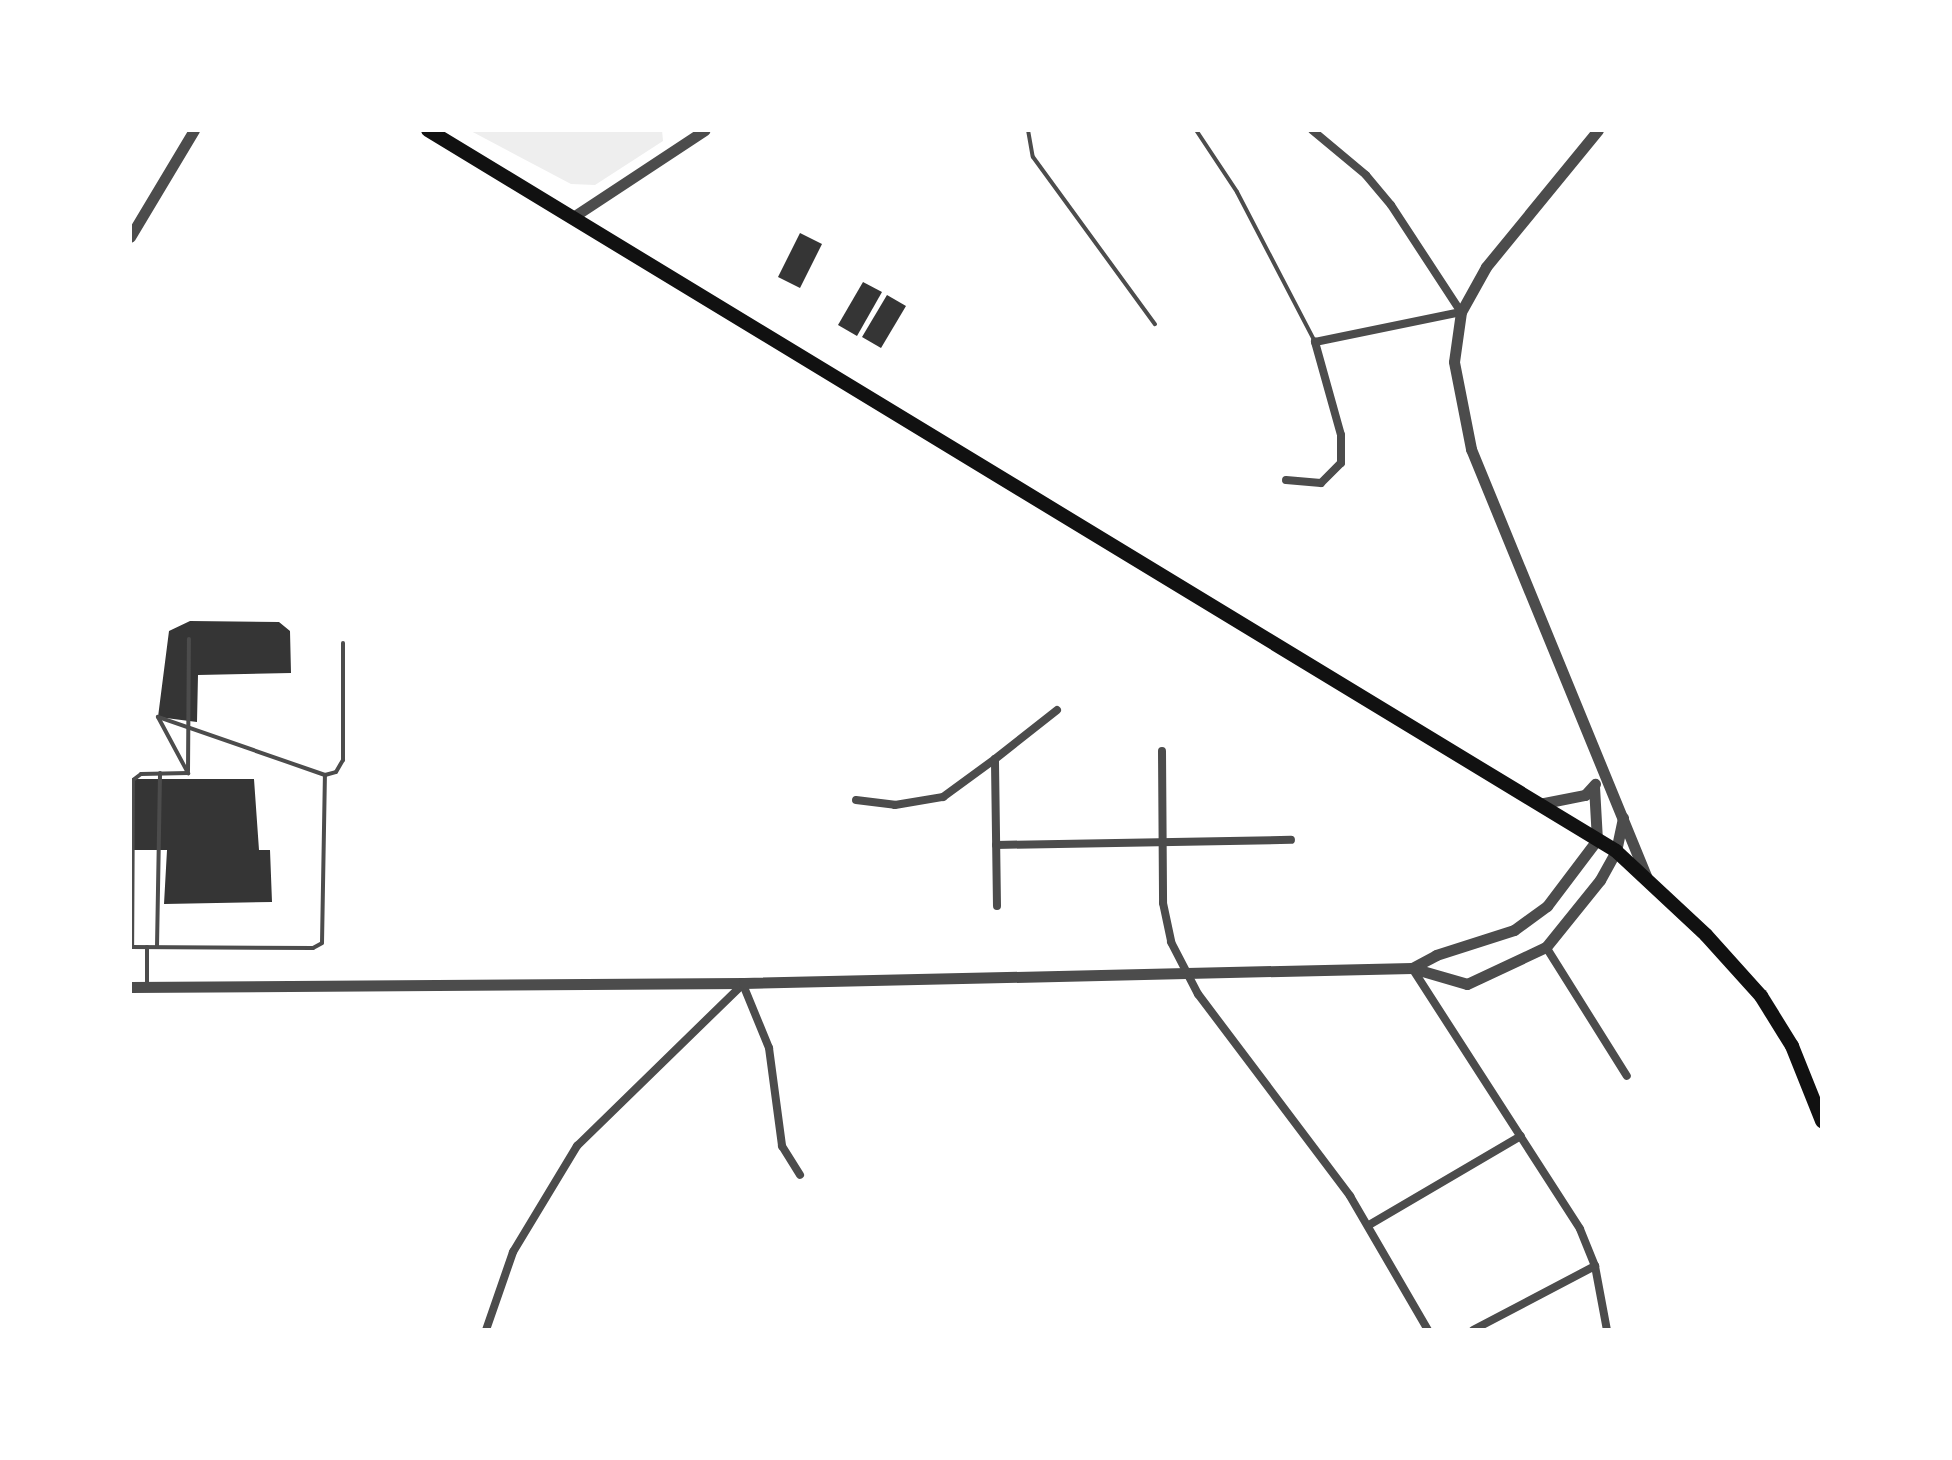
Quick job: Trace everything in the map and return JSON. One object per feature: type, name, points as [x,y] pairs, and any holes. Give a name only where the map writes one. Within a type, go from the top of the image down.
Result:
[{"type":"main road","points":[[428,130],[576,215],[1616,851],[1761,996],[1792,1046],[1822,1121]]},
{"type":"street","points":[[130,237],[135,219],[194,130]]},
{"type":"street","points":[[1312,130],[1366,175],[1391,205],[1461,312]]},
{"type":"street","points":[[1598,130],[1486,267],[1461,312],[1454,362],[1459,408],[1471,449],[1649,881]]},
{"type":"street","points":[[576,215],[701,131]]},
{"type":"street","points":[[1286,480],[1321,483],[1341,463],[1341,435],[1315,342],[1461,312]]},
{"type":"street","points":[[856,800],[895,805],[943,797],[1057,710]]},
{"type":"street","points":[[1162,751],[1166,924],[1187,973],[1369,1225],[1428,1330]]},
{"type":"street","points":[[995,759],[997,906]]},
{"type":"street","points":[[1539,804],[1585,795],[1594,786],[1602,769]]},
{"type":"street","points":[[1412,968],[1514,930],[1547,906],[1597,840],[1594,786]]},
{"type":"street","points":[[130,987],[744,985],[1412,968],[1467,984],[1546,947],[1578,913],[1616,851],[1623,818]]},
{"type":"street","points":[[996,845],[1291,840]]},
{"type":"street","points":[[1546,947],[1627,1076]]},
{"type":"street","points":[[1412,968],[1580,1229],[1595,1266],[1607,1330]]},
{"type":"street","points":[[744,985],[769,1048],[782,1146],[800,1175]]},
{"type":"street","points":[[486,1330],[513,1252],[577,1146],[744,985]]},
{"type":"street","points":[[1369,1225],[1521,1136]]},
{"type":"street","points":[[1473,1330],[1595,1266]]},
{"type":"lane","points":[[1028,130],[1033,157],[1155,324]]},
{"type":"lane","points":[[1196,130],[1237,192],[1315,342]]},
{"type":"lane","points":[[188,773],[189,639]]},
{"type":"lane","points":[[188,773],[158,717],[325,775],[336,772],[343,760],[343,643]]},
{"type":"lane","points":[[157,947],[160,773]]},
{"type":"lane","points":[[188,773],[141,774],[132,783],[131,947],[313,948],[322,943],[325,775]]},
{"type":"lane","points":[[147,947],[147,986]]},
{"type":"shaded area","points":[[469,130],[662,130],[663,141],[595,185],[571,184]]},
{"type":"building","points":[[800,233],[822,244],[800,288],[778,277]]},
{"type":"building","points":[[863,282],[882,292],[857,336],[838,325]]},
{"type":"building","points":[[887,295],[906,306],[881,348],[862,337]]},
{"type":"building","points":[[190,621],[279,622],[290,631],[291,673],[198,675],[197,722],[158,717],[169,631]]},
{"type":"building","points":[[131,779],[254,779],[259,850],[270,850],[272,902],[164,904],[167,850],[132,850]]}]
